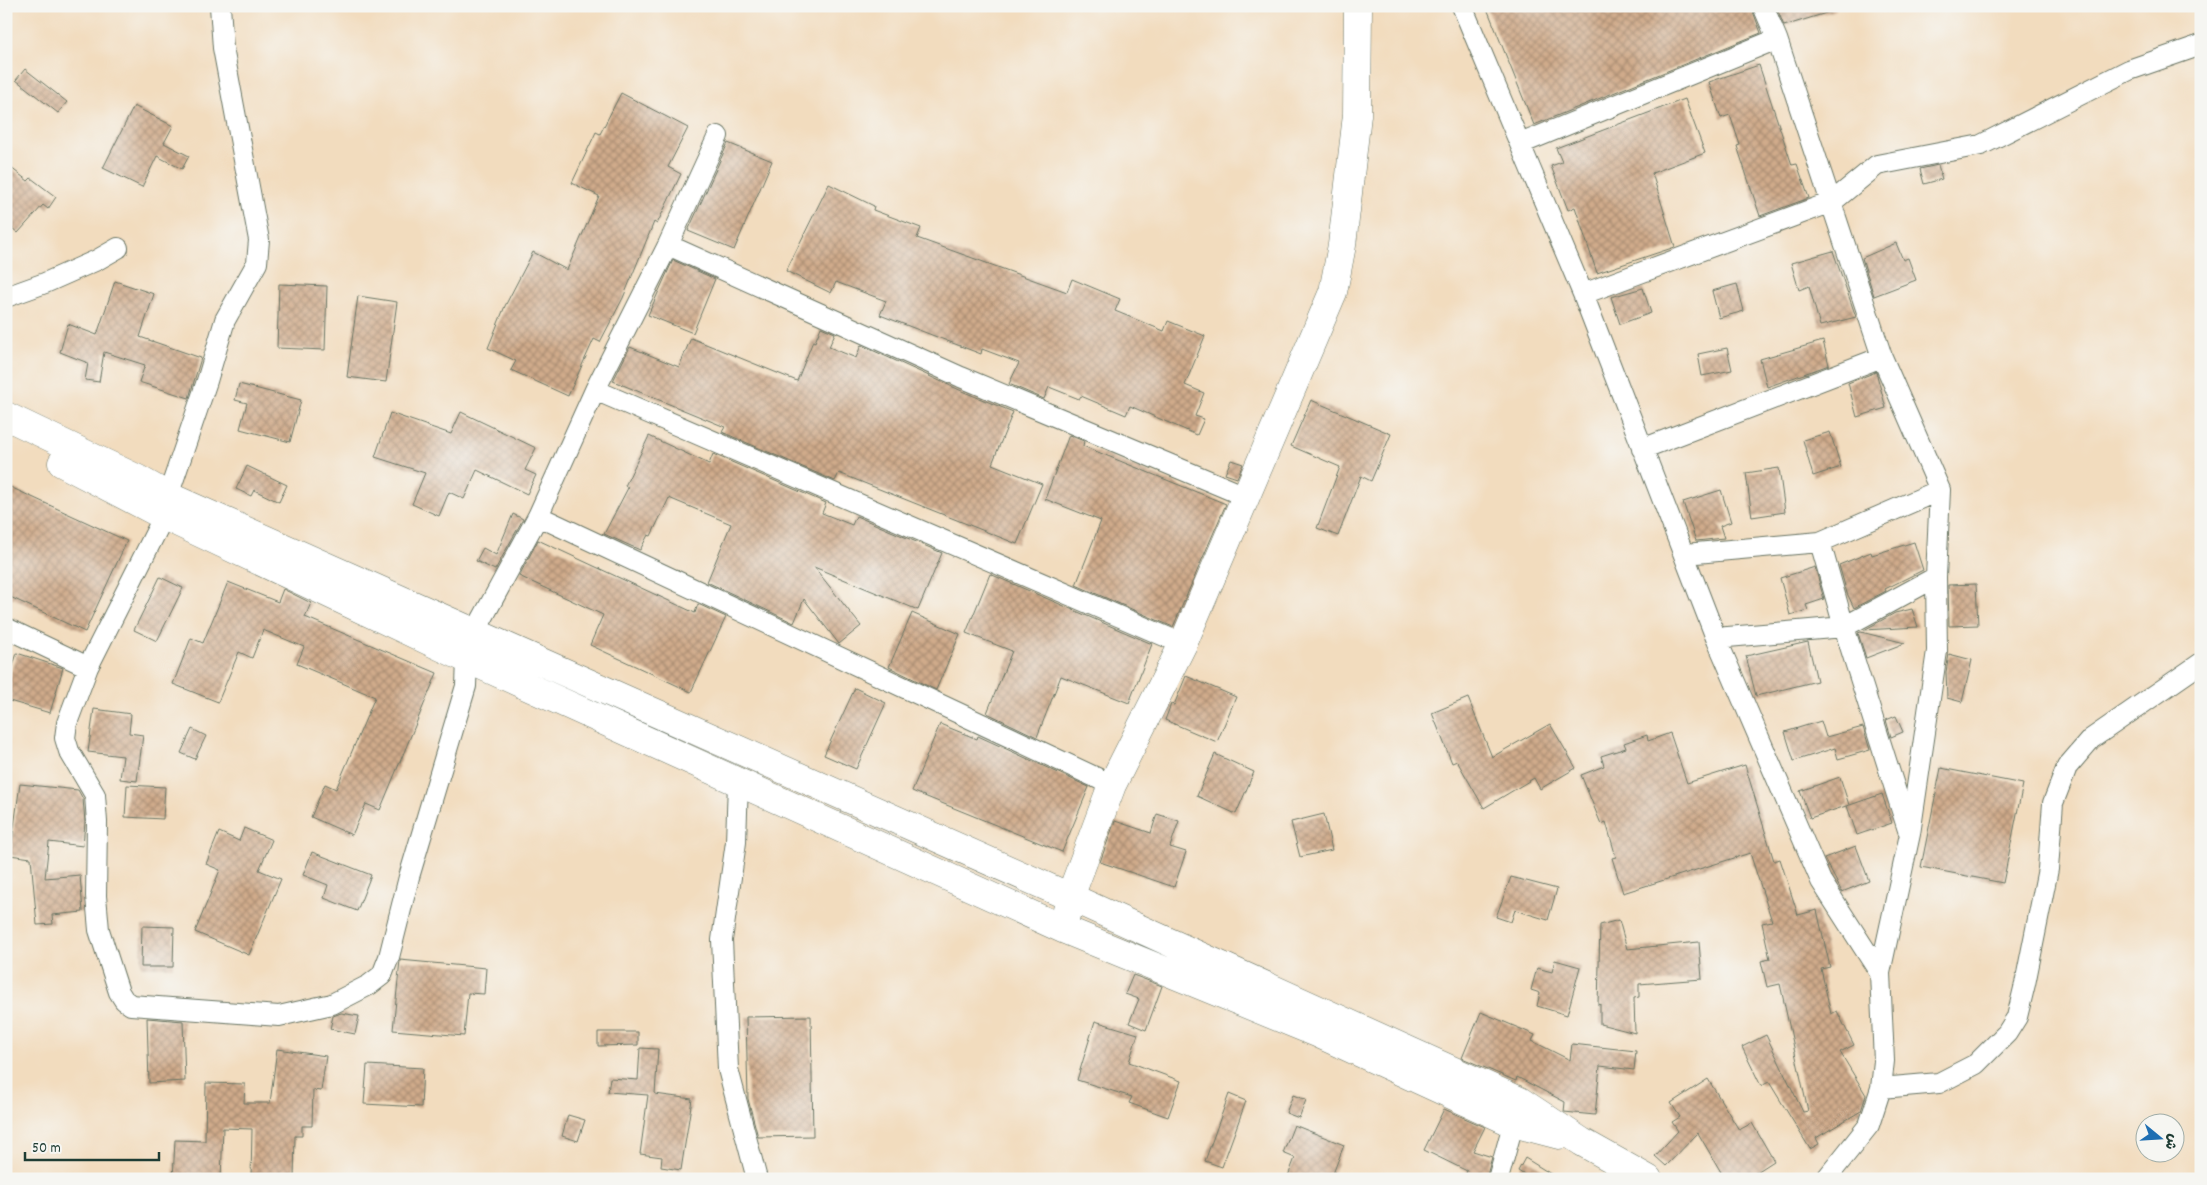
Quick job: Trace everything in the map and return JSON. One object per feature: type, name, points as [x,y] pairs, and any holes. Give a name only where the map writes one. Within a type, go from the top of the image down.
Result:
[{"type":"main road","points":[[1063,929],[1070,897],[1112,785],[1182,644],[1333,292],[1342,245],[1357,115],[1358,6]]},
{"type":"main road","points":[[6,416],[138,479],[166,506]]},
{"type":"main road","points":[[6,434],[470,646],[738,782],[1063,929],[1321,1023]]},
{"type":"main road","points":[[470,646],[745,754],[1070,897],[1321,1023],[1582,1142],[1648,1179]]},
{"type":"main road","points":[[738,782],[745,754]]},
{"type":"street","points":[[220,6],[223,48],[256,217],[259,252],[254,271],[225,320],[166,506],[88,667],[67,723],[65,738],[72,757],[95,795],[97,822],[96,896],[99,930],[119,992],[124,1000],[139,1006],[280,1016],[332,1004],[369,985],[382,975],[389,957],[409,877],[466,686],[470,646],[538,516],[595,390],[668,245],[718,136]]},
{"type":"street","points":[[1462,6],[1583,294],[1716,638],[1822,881],[1880,973]]},
{"type":"street","points":[[1763,6],[1777,39],[1882,357],[1940,490],[1936,577],[1937,651],[1910,834],[1880,973],[1884,1061],[1881,1088],[1869,1125],[1826,1179]]},
{"type":"street","points":[[1520,144],[1777,39]]},
{"type":"street","points":[[1583,294],[1832,202],[1877,165],[1980,145],[2130,70],[2201,44]]},
{"type":"street","points":[[668,245],[962,376],[1245,496]]},
{"type":"street","points":[[6,297],[45,283],[97,260],[118,248]]},
{"type":"street","points":[[1642,449],[1882,357]]},
{"type":"street","points":[[595,390],[1182,644]]},
{"type":"street","points":[[1685,554],[1820,542],[1940,490]]},
{"type":"street","points":[[538,516],[1112,785]]},
{"type":"street","points":[[1820,542],[1844,627],[1910,834]]},
{"type":"street","points":[[1716,638],[1844,627],[1936,577]]},
{"type":"street","points":[[6,628],[88,667]]},
{"type":"street","points":[[1881,1088],[1939,1083],[1976,1064],[2007,1033],[2017,1017],[2025,984],[2048,869],[2053,803],[2067,767],[2091,739],[2201,663]]},
{"type":"street","points":[[738,782],[736,842],[722,940],[728,1070],[757,1179]]},
{"type":"street","points":[[1498,1179],[1516,1112]]},
{"type":"building","points":[[1486,6],[1751,6],[1761,33],[1534,125]]},
{"type":"building","points":[[1776,6],[1835,6],[1836,10],[1784,26]]},
{"type":"building","points":[[1759,65],[1792,165],[1797,164],[1809,198],[1760,216],[1737,146],[1740,145],[1730,115],[1721,118],[1709,82]]},
{"type":"building","points":[[25,69],[67,102],[58,113],[16,80]]},
{"type":"building","points":[[621,93],[688,128],[668,167],[681,174],[657,224],[654,222],[623,298],[600,342],[594,339],[568,396],[511,370],[516,361],[488,348],[505,306],[533,252],[567,270],[599,196],[572,183],[596,132],[600,134]]},
{"type":"building","points":[[1685,99],[1705,153],[1652,173],[1675,247],[1597,273],[1575,207],[1568,210],[1551,166],[1562,162],[1556,148]]},
{"type":"building","points":[[134,106],[173,126],[164,143],[189,156],[182,169],[157,156],[142,187],[103,168]]},
{"type":"building","points":[[728,143],[772,161],[734,250],[688,231]]},
{"type":"building","points":[[6,164],[28,181],[31,178],[56,197],[48,209],[43,205],[18,233],[6,223]]},
{"type":"building","points":[[1938,165],[1942,179],[1924,184],[1920,169]]},
{"type":"building","points":[[829,184],[874,206],[873,210],[921,228],[917,238],[1067,292],[1072,279],[1120,299],[1115,311],[1164,331],[1168,321],[1205,336],[1185,385],[1204,393],[1195,416],[1204,419],[1197,435],[1130,406],[1126,415],[1081,396],[1079,399],[1049,387],[1044,399],[1009,384],[1019,363],[982,349],[981,354],[880,315],[886,301],[836,282],[831,293],[786,271]]},
{"type":"building","points":[[1896,243],[1903,260],[1908,258],[1916,280],[1874,296],[1862,258]]},
{"type":"building","points":[[1833,251],[1856,317],[1820,326],[1809,286],[1799,290],[1791,263]]},
{"type":"building","points":[[673,260],[715,279],[693,333],[648,315]]},
{"type":"building","points":[[115,281],[154,294],[140,337],[201,358],[189,398],[139,382],[145,365],[104,352],[99,382],[85,380],[88,363],[60,352],[68,324],[97,335]]},
{"type":"building","points":[[279,284],[327,286],[325,350],[277,348]]},
{"type":"building","points":[[1737,284],[1744,311],[1719,318],[1712,291]]},
{"type":"building","points":[[1643,288],[1651,313],[1620,324],[1611,297]]},
{"type":"building","points":[[358,296],[397,302],[386,382],[347,377]]},
{"type":"building","points":[[821,327],[835,333],[829,347],[856,358],[861,345],[1013,412],[992,464],[1042,484],[1017,544],[839,473],[835,481],[722,432],[725,427],[613,381],[630,347],[679,367],[691,338],[797,381],[813,341],[815,342]]},
{"type":"building","points":[[1823,341],[1829,365],[1767,387],[1760,359]]},
{"type":"building","points":[[1727,348],[1732,370],[1702,376],[1698,354]]},
{"type":"building","points":[[1876,372],[1886,408],[1857,417],[1848,383]]},
{"type":"building","points":[[239,384],[301,400],[290,442],[240,429],[247,403],[235,400]]},
{"type":"building","points":[[1311,400],[1391,434],[1371,481],[1361,476],[1338,536],[1317,528],[1340,467],[1291,446]]},
{"type":"building","points":[[461,412],[536,448],[525,470],[536,475],[527,494],[477,470],[464,499],[449,492],[439,516],[412,504],[425,473],[375,457],[390,413],[451,434]]},
{"type":"building","points":[[1830,432],[1841,467],[1813,476],[1803,440]]},
{"type":"building","points":[[1069,435],[1084,441],[1083,446],[1226,504],[1173,627],[1076,585],[1101,521],[1045,499]]},
{"type":"building","points":[[649,436],[709,464],[713,454],[826,503],[822,513],[852,525],[856,516],[942,553],[918,610],[814,567],[861,626],[839,644],[804,599],[794,623],[707,582],[731,524],[669,498],[651,536],[648,535],[640,550],[604,534],[628,488],[625,486]]},
{"type":"building","points":[[1231,460],[1243,464],[1237,478],[1225,474]]},
{"type":"building","points":[[247,466],[287,485],[279,502],[254,490],[251,496],[236,489]]},
{"type":"building","points":[[1779,468],[1785,512],[1752,517],[1746,473]]},
{"type":"building","points":[[6,485],[127,541],[85,632],[6,595]]},
{"type":"building","points":[[1721,490],[1731,522],[1720,526],[1724,538],[1696,541],[1683,502]]},
{"type":"building","points":[[513,514],[523,519],[495,570],[476,561],[483,548],[496,555]]},
{"type":"building","points":[[538,540],[695,613],[698,604],[726,617],[691,692],[590,645],[603,615],[519,576]]},
{"type":"building","points":[[1914,542],[1923,570],[1885,589],[1886,591],[1854,608],[1847,593],[1839,565],[1871,552],[1872,555]]},
{"type":"building","points":[[1815,567],[1824,599],[1806,605],[1808,610],[1790,615],[1780,578]]},
{"type":"building","points":[[990,574],[1152,644],[1129,703],[1061,676],[1037,737],[987,713],[1012,651],[966,633]]},
{"type":"building","points":[[160,577],[183,588],[157,641],[134,630]]},
{"type":"building","points":[[228,582],[278,602],[283,589],[311,603],[305,617],[437,673],[380,810],[366,804],[352,835],[311,817],[325,784],[336,789],[375,697],[297,664],[304,647],[263,630],[252,658],[239,652],[218,702],[173,684],[191,638],[203,643]]},
{"type":"building","points":[[1976,584],[1978,625],[1949,626],[1948,585]]},
{"type":"building","points":[[1912,609],[1918,627],[1864,630],[1895,613]]},
{"type":"building","points":[[912,613],[960,634],[936,690],[889,667]]},
{"type":"building","points":[[1861,632],[1905,643],[1866,658],[1858,633]]},
{"type":"building","points":[[1808,642],[1817,681],[1756,696],[1746,656]]},
{"type":"building","points":[[17,653],[63,668],[50,713],[6,700],[6,688]]},
{"type":"building","points":[[1949,654],[1972,660],[1962,702],[1947,698],[1946,672]]},
{"type":"building","points":[[1186,676],[1236,697],[1217,742],[1165,720],[1171,704],[1174,705]]},
{"type":"building","points":[[855,688],[886,703],[856,769],[824,755]]},
{"type":"building","points":[[1468,698],[1492,757],[1550,724],[1576,768],[1540,789],[1534,778],[1484,808],[1457,761],[1452,763],[1432,713]]},
{"type":"building","points":[[94,709],[131,714],[129,733],[143,735],[137,781],[120,779],[123,756],[88,752]]},
{"type":"building","points":[[1896,716],[1903,732],[1891,737],[1886,720]]},
{"type":"building","points":[[1821,721],[1826,737],[1863,727],[1870,750],[1838,759],[1835,748],[1794,761],[1785,732]]},
{"type":"building","points":[[940,724],[977,739],[978,736],[1089,787],[1062,852],[912,791]]},
{"type":"building","points":[[192,729],[206,736],[195,759],[181,753]]},
{"type":"building","points":[[1670,733],[1687,783],[1745,765],[1774,861],[1780,859],[1798,915],[1817,910],[1830,967],[1821,969],[1831,1014],[1837,1011],[1854,1045],[1840,1052],[1866,1095],[1861,1111],[1816,1138],[1819,1144],[1810,1149],[1769,1082],[1761,1086],[1742,1047],[1766,1035],[1803,1112],[1808,1111],[1780,984],[1767,987],[1761,961],[1770,959],[1762,923],[1772,921],[1750,853],[1623,893],[1612,858],[1616,857],[1606,822],[1601,824],[1581,775],[1604,766],[1601,756],[1626,748],[1624,743],[1647,735],[1648,741]]},
{"type":"building","points":[[1215,754],[1254,772],[1236,814],[1197,796]]},
{"type":"building","points":[[1941,768],[2023,784],[2003,883],[1921,867]]},
{"type":"building","points":[[1840,777],[1849,805],[1810,818],[1800,791]]},
{"type":"building","points":[[20,784],[78,790],[83,799],[85,822],[83,846],[49,842],[45,878],[80,875],[83,912],[52,915],[53,924],[37,925],[31,858],[10,855]]},
{"type":"building","points":[[127,785],[165,787],[163,819],[125,817]]},
{"type":"building","points":[[1882,794],[1892,823],[1857,835],[1847,806]]},
{"type":"building","points":[[1157,814],[1179,821],[1170,847],[1186,852],[1174,887],[1100,862],[1115,821],[1151,833]]},
{"type":"building","points":[[1324,814],[1332,850],[1300,857],[1291,822]]},
{"type":"building","points":[[244,828],[272,840],[259,870],[281,879],[249,955],[195,932],[220,870],[206,864],[219,832],[239,841]]},
{"type":"building","points":[[1856,846],[1869,881],[1842,892],[1824,858]]},
{"type":"building","points":[[312,852],[371,875],[357,911],[324,898],[328,885],[303,875]]},
{"type":"building","points":[[1511,877],[1557,889],[1548,920],[1515,910],[1511,922],[1496,917]]},
{"type":"building","points":[[1619,920],[1627,949],[1699,942],[1702,979],[1639,984],[1639,997],[1634,998],[1635,1033],[1600,1024],[1600,1004],[1598,1005],[1600,925]]},
{"type":"building","points":[[142,926],[174,927],[173,967],[141,967]]},
{"type":"building","points":[[400,960],[486,968],[484,994],[468,993],[464,1036],[393,1030]]},
{"type":"building","points":[[1555,960],[1580,967],[1567,1015],[1537,1006],[1540,993],[1531,990],[1537,968],[1552,972]]},
{"type":"building","points":[[1133,975],[1162,986],[1146,1030],[1129,1023],[1139,999],[1125,994]]},
{"type":"building","points":[[1481,1012],[1535,1035],[1532,1041],[1570,1060],[1572,1044],[1636,1051],[1634,1070],[1600,1066],[1595,1115],[1564,1112],[1565,1102],[1517,1077],[1516,1081],[1462,1058]]},
{"type":"building","points":[[341,1013],[359,1016],[355,1034],[330,1029],[333,1016]]},
{"type":"building","points":[[811,1016],[813,1136],[758,1137],[748,1099],[746,1017]]},
{"type":"building","points":[[147,1018],[183,1021],[185,1081],[149,1083]]},
{"type":"building","points":[[1095,1021],[1138,1034],[1129,1062],[1181,1081],[1168,1117],[1129,1103],[1132,1097],[1077,1080]]},
{"type":"building","points":[[598,1032],[638,1032],[638,1045],[598,1046]]},
{"type":"building","points":[[640,1048],[658,1049],[655,1094],[692,1099],[681,1170],[661,1167],[662,1157],[640,1154],[648,1095],[608,1092],[610,1078],[638,1080]]},
{"type":"building","points":[[277,1049],[326,1056],[321,1091],[313,1090],[312,1126],[302,1126],[302,1136],[295,1136],[294,1179],[251,1179],[252,1129],[223,1128],[221,1179],[173,1179],[175,1140],[205,1141],[206,1083],[245,1084],[244,1103],[270,1103]]},
{"type":"building","points":[[367,1065],[423,1068],[421,1107],[364,1104]]},
{"type":"building","points":[[1708,1079],[1739,1130],[1752,1123],[1774,1161],[1746,1179],[1725,1179],[1698,1133],[1666,1166],[1655,1156],[1678,1131],[1672,1122],[1680,1117],[1671,1103]]},
{"type":"building","points":[[1229,1094],[1246,1101],[1222,1167],[1205,1161]]},
{"type":"building","points":[[1293,1095],[1306,1100],[1299,1118],[1286,1113]]},
{"type":"building","points":[[1444,1109],[1485,1127],[1473,1151],[1492,1157],[1486,1179],[1464,1179],[1467,1171],[1424,1150]]},
{"type":"building","points":[[568,1115],[585,1120],[578,1141],[562,1136]]},
{"type":"building","points":[[1294,1125],[1344,1145],[1331,1179],[1296,1179],[1288,1176],[1295,1158],[1283,1153]]},
{"type":"building","points":[[1525,1158],[1559,1179],[1531,1179],[1518,1171]]}]
